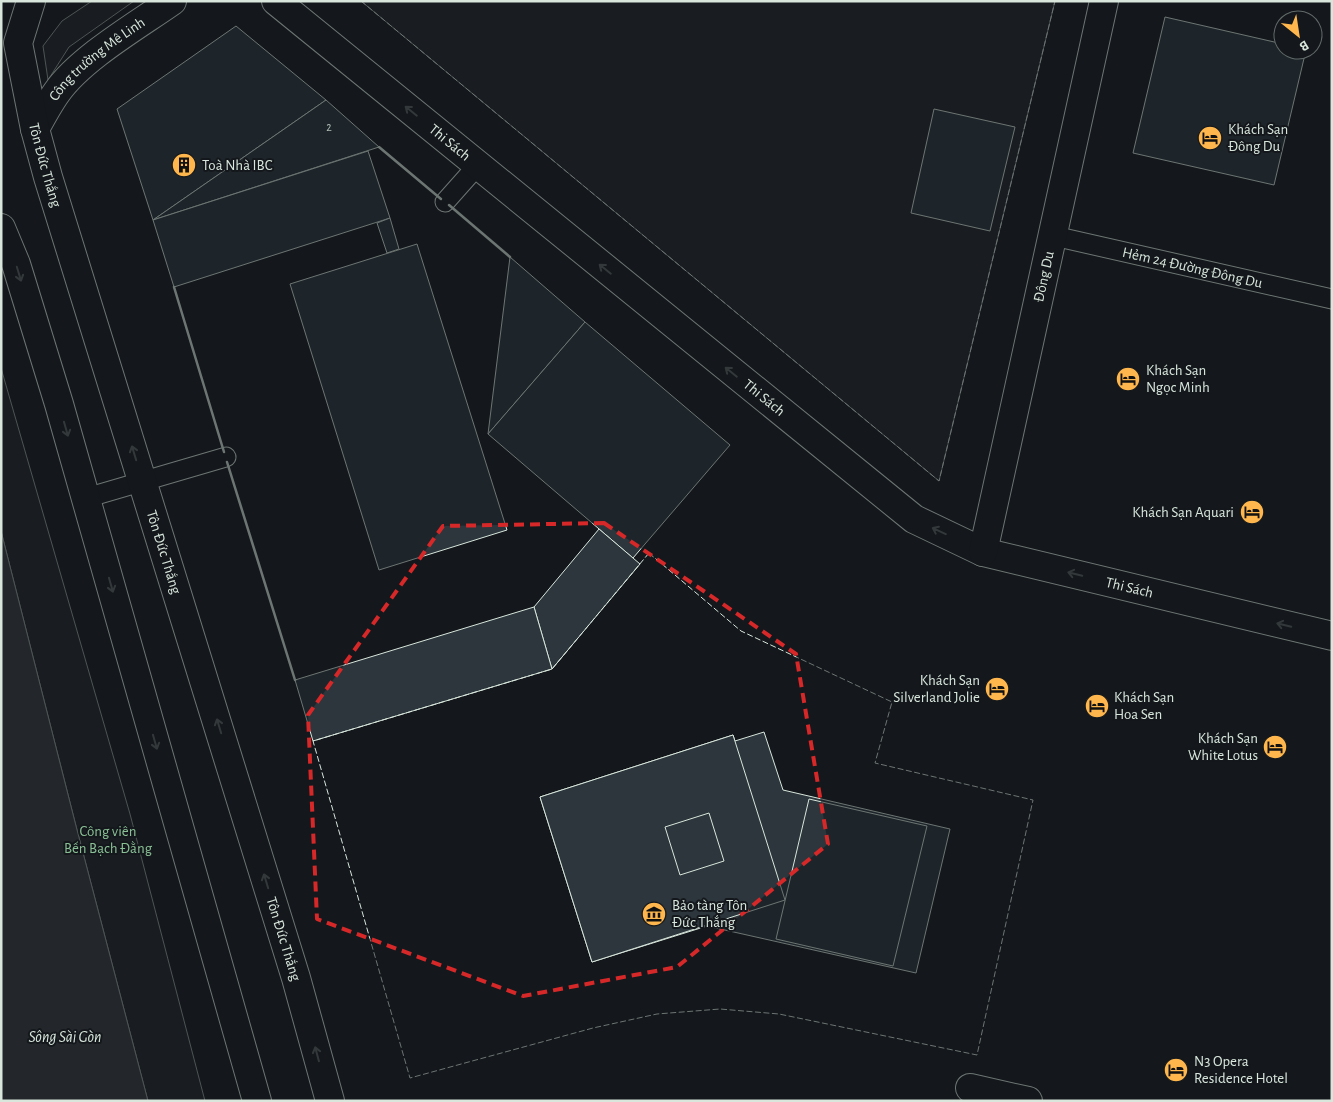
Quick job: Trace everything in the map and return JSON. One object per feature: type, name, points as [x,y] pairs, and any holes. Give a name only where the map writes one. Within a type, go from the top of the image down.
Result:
[{"type":"street","name":"Tôn Đức Thắng","points":[[30,1],[18,43],[48,177],[296,978],[330,1101]]},
{"type":"street","name":"Công trường Mê Linh","points":[[36,129],[57,91],[77,70],[110,44],[172,1]]},
{"type":"street","name":"Thi Sách","points":[[276,1],[914,519],[984,552],[1332,636]]},
{"type":"street","name":"Đông Du","points":[[984,552],[1104,1]]},
{"type":"street","points":[[1,228],[16,264],[59,404],[257,1101]]},
{"type":"street","points":[[970,1088],[1028,1101]]},
{"type":"lane","points":[[445,202],[477,166]]},
{"type":"lane","name":"Hẻm 24 Đường Đông Du","points":[[1054,236],[1332,299]]},
{"type":"lane","points":[[86,498],[226,457]]},
{"type":"highlighted area","points":[[604,523],[796,654],[828,844],[677,967],[523,996],[317,919],[308,715],[443,526]]},
{"type":"green space","points":[[92,1],[134,1],[69,47],[48,80],[43,46],[62,21]]},
{"type":"green space","points":[[361,1],[1055,1],[939,481]]},
{"type":"green space","name":"Công viên Bến Bạch Đằng","points":[[1,368],[130,814],[205,1101],[148,1101],[1,531]]},
{"type":"water","name":"Sông Sài Gòn","points":[[1,531],[76,826],[148,1101],[1,1101]]},
{"type":"building","points":[[1165,17],[1273,42],[1273,60],[1304,60],[1274,185],[1133,153]]},
{"type":"building","name":"Toà Nhà IBC","points":[[236,26],[326,100],[153,220],[117,109]]},
{"type":"building","points":[[326,100],[379,147],[153,220]]},
{"type":"building","points":[[934,109],[1015,127],[990,231],[911,213]]},
{"type":"building","points":[[368,151],[390,218],[174,287],[153,220]]},
{"type":"building","points":[[390,218],[399,249],[387,253],[377,223]]},
{"type":"building","points":[[417,244],[507,530],[379,570],[290,284]]},
{"type":"building","points":[[510,257],[585,322],[488,434]]},
{"type":"building","points":[[585,322],[730,445],[633,558],[488,434]]},
{"type":"building","points":[[599,529],[640,564],[552,669],[534,607]]},
{"type":"building","points":[[534,607],[552,669],[313,741],[295,680]]},
{"type":"building","points":[[764,732],[783,790],[950,829],[916,973],[707,926],[592,962],[540,797],[733,735],[735,741]]},
{"type":"building","points":[[733,735],[785,900],[592,962],[540,797]]},
{"type":"building","points":[[809,799],[927,826],[893,966],[776,939]]},
{"type":"building","points":[[709,813],[724,861],[680,875],[665,827]]},
{"type":"fence","points":[[361,1],[939,481],[1055,1]]},
{"type":"fence","points":[[649,553],[741,631],[892,702],[875,763],[1033,800],[977,1055],[779,1014],[720,1009],[657,1014],[593,1028],[410,1078],[313,741],[552,669],[649,553]]},
{"type":"wall","points":[[379,147],[441,199]]},
{"type":"wall","points":[[449,205],[510,257]]},
{"type":"wall","points":[[174,287],[224,452]]},
{"type":"wall","points":[[227,462],[295,680]]},
{"type":"place","name":"Khách Sạn Đông Du","points":[[1210,138]]},
{"type":"place","name":"Toà Nhà IBC","points":[[184,165]]},
{"type":"place","name":"Khách Sạn Ngọc Minh","points":[[1128,379]]},
{"type":"place","name":"Khách Sạn Aquari","points":[[1252,512]]},
{"type":"place","name":"Khách Sạn Silverland Jolie","points":[[997,689]]},
{"type":"place","name":"Khách Sạn Hoa Sen","points":[[1097,706]]},
{"type":"place","name":"Khách Sạn White Lotus","points":[[1275,747]]},
{"type":"place","name":"Bảo tàng Tôn Đức Thắng","points":[[654,914]]},
{"type":"place","name":"N3 Opera Residence Hotel","points":[[1176,1070]]}]
